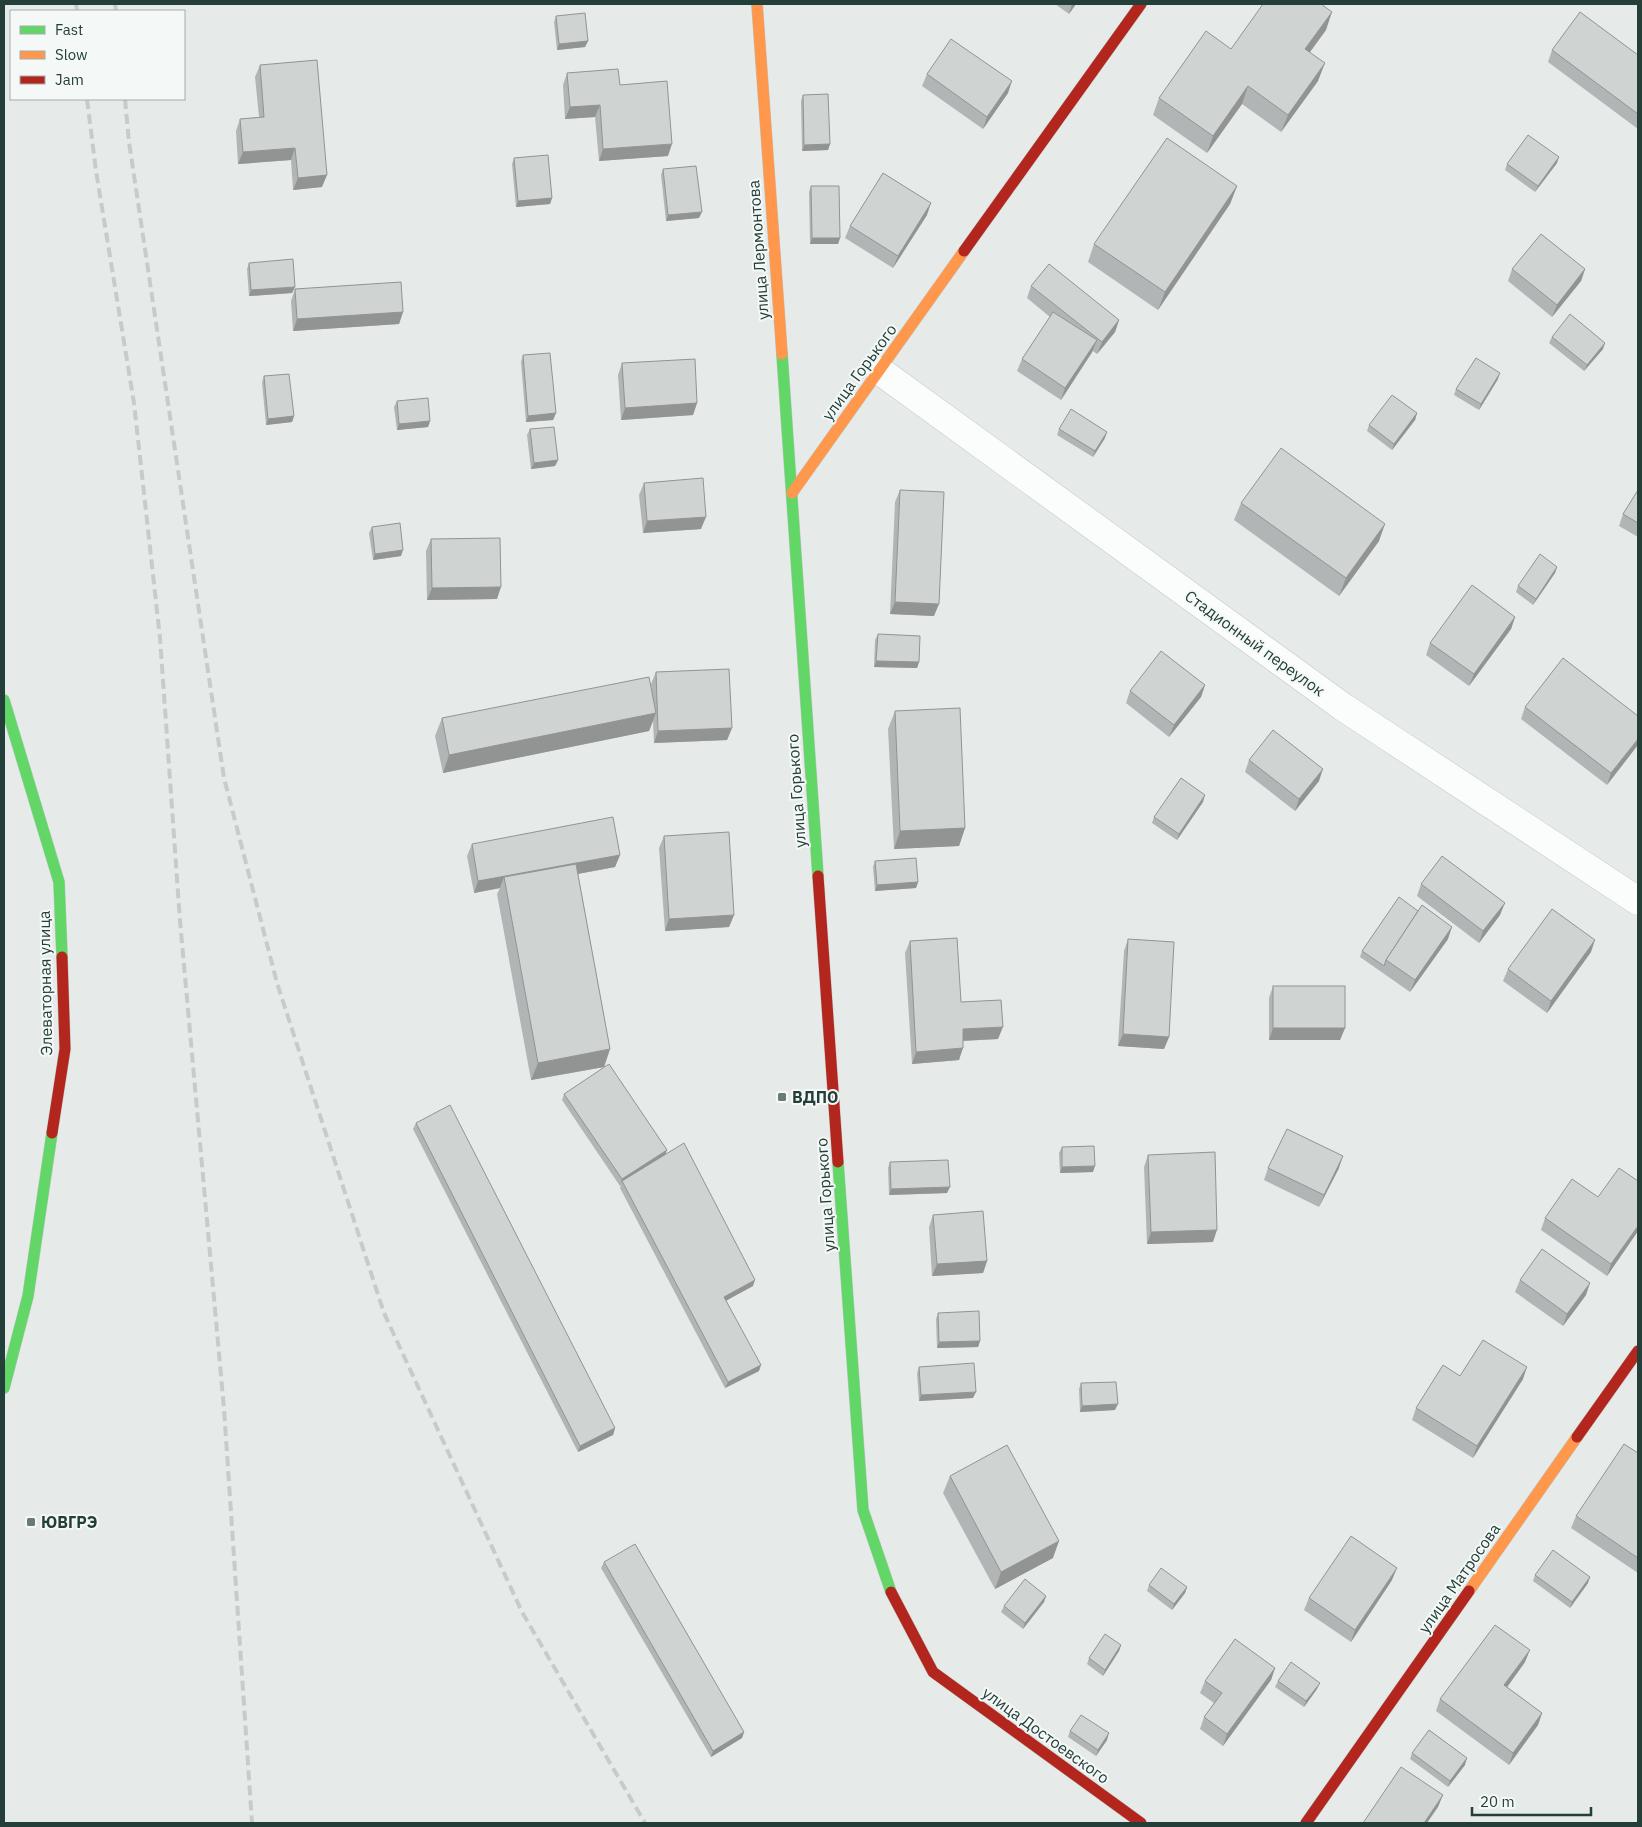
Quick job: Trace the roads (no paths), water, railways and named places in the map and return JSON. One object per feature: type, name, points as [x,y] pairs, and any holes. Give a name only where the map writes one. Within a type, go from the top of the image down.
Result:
[{"type":"main road","name":"улица Лермонтова","points":[[757,4],[792,493]]},
{"type":"main road","name":"улица Горького","points":[[933,1672],[890,1590],[863,1510],[792,493],[1141,4]]},
{"type":"main road","name":"Элеваторная улица","points":[[4,700],[59,882],[65,1049],[28,1296],[4,1388]]},
{"type":"main road","name":"улица Матросова","points":[[1306,1823],[1638,1351]]},
{"type":"main road","name":"улица Достоевского","points":[[933,1672],[1104,1798],[1141,1823]]},
{"type":"main road","points":[[1104,1798],[1111,1815]]},
{"type":"street","name":"Стадионный переулок","points":[[880,371],[1343,707],[1638,901]]},
{"type":"railway","points":[[76,4],[77,10]]},
{"type":"railway","points":[[115,4],[116,10]]},
{"type":"railway","points":[[87,100],[96,171],[134,403],[160,638],[180,921],[224,1409],[252,1823]]},
{"type":"railway","points":[[125,100],[129,142],[224,778],[277,983],[384,1313],[522,1612],[645,1823]]},
{"type":"place","name":"ВДПО","points":[[782,1097]]},
{"type":"place","name":"ЮВГРЭ","points":[[31,1522]]}]
